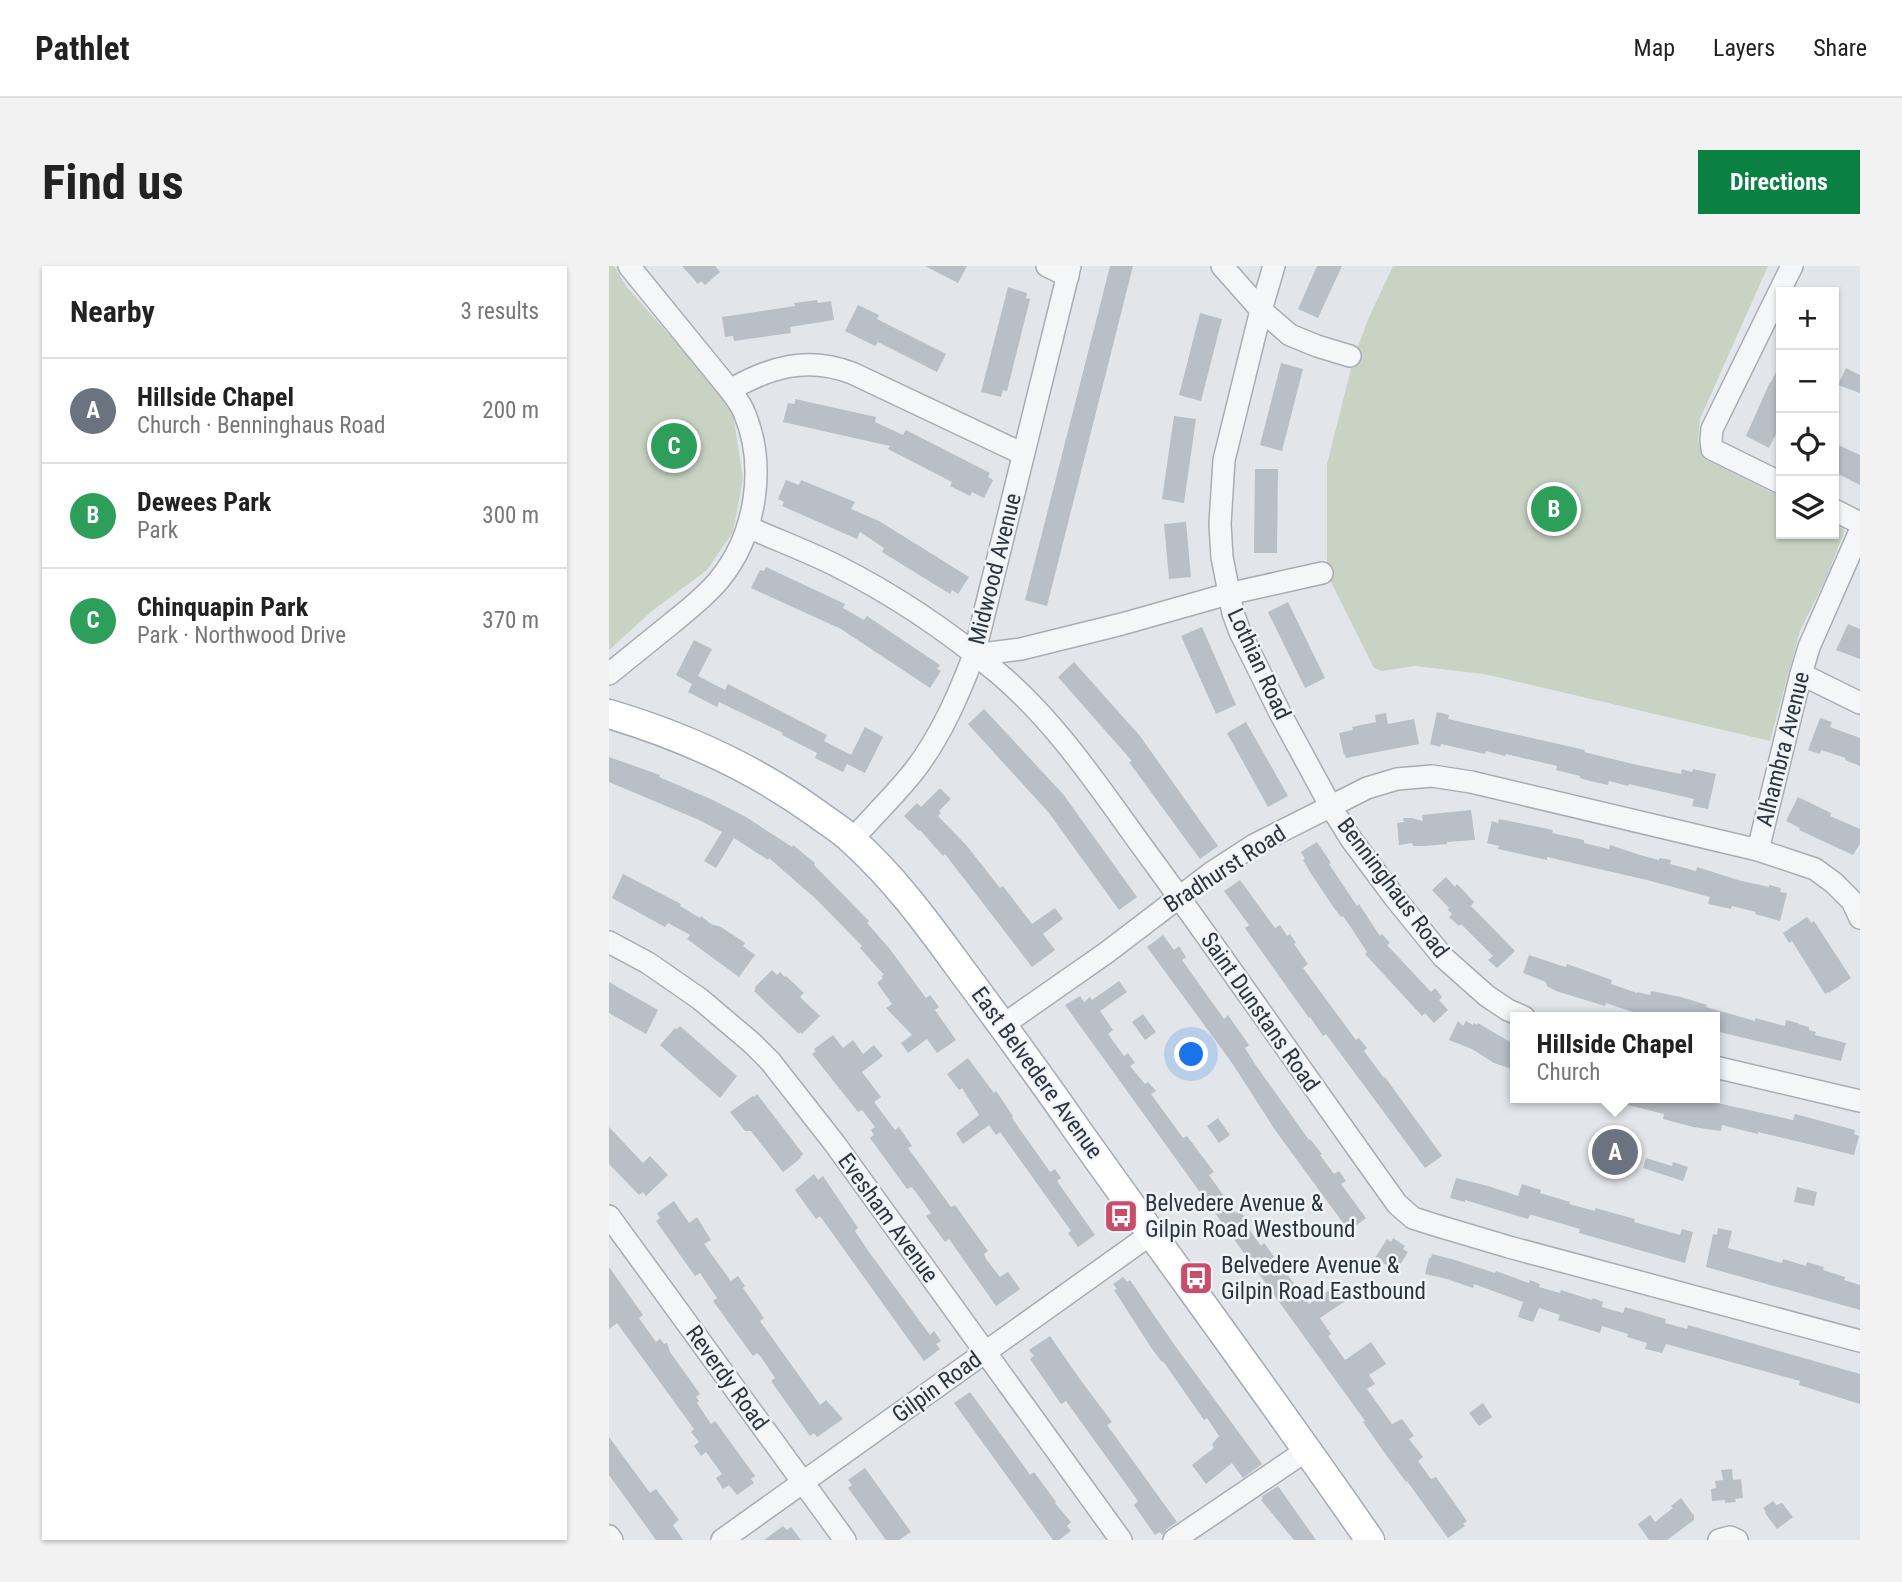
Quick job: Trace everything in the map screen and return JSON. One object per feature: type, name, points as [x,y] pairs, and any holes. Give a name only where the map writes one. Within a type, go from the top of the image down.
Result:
[{"type":"main road","name":"East Belvedere Avenue","points":[[609,714],[641,724],[734,763],[779,787],[852,840],[893,882],[1003,1025],[1370,1540]]},
{"type":"street","points":[[609,674],[699,601],[720,579],[748,527],[756,494],[754,452],[744,411],[629,266]]},
{"type":"street","points":[[1047,266],[1069,271]]},
{"type":"street","points":[[1221,266],[1261,310],[1290,335],[1350,356]]},
{"type":"street","name":"Lothian Road","points":[[1274,266],[1224,460],[1220,524],[1222,556],[1228,594],[1240,632],[1331,807]]},
{"type":"street","points":[[1776,481],[1712,449],[1712,429],[1792,266]]},
{"type":"street","name":"Midwood Avenue","points":[[852,840],[914,771],[955,703],[974,655],[1069,271]]},
{"type":"street","points":[[730,390],[752,377],[786,366],[836,367],[1023,454]]},
{"type":"street","points":[[1839,512],[1860,523]]},
{"type":"street","name":"Saint Dunstans Road","points":[[748,527],[833,564],[926,619],[998,674],[1070,747],[1397,1204],[1413,1218],[1521,1250],[1860,1341]]},
{"type":"street","name":"Alhambra Avenue","points":[[1860,531],[1809,647],[1758,850],[1815,869],[1852,901],[1860,918]]},
{"type":"street","points":[[974,655],[1034,646],[1228,594],[1322,573]]},
{"type":"street","points":[[1801,674],[1860,703]]},
{"type":"street","name":"Bradhurst Road","points":[[1003,1025],[1254,845],[1367,788],[1397,779],[1432,776],[1471,782],[1758,850]]},
{"type":"street","name":"Benninghaus Road","points":[[1331,807],[1395,898],[1443,957],[1487,996],[1513,1012]]},
{"type":"street","name":"Evesham Avenue","points":[[609,942],[648,963],[692,994],[770,1061],[830,1138],[1121,1540]]},
{"type":"street","points":[[1720,1068],[1859,1096]]},
{"type":"street","name":"Reverdy Road","points":[[609,1216],[845,1540]]},
{"type":"street","name":"Gilpin Road","points":[[722,1540],[1151,1234]]},
{"type":"street","points":[[1174,1540],[1307,1450]]},
{"type":"street","points":[[1719,1540],[1730,1537],[1737,1540]]},
{"type":"green space","points":[[609,266],[614,266],[626,286],[711,382],[733,414],[743,479],[733,532],[707,570],[652,611],[609,650]]},
{"type":"green space","points":[[1393,266],[1768,266],[1700,419],[1698,441],[1707,460],[1776,494],[1776,539],[1839,539],[1839,526],[1845,530],[1827,576],[1800,631],[1770,741],[1484,674],[1415,666],[1382,671],[1374,668],[1327,574],[1327,464],[1354,357]]},
{"type":"building","points":[[682,266],[715,266],[720,272],[705,285],[701,281],[698,284]]},
{"type":"building","points":[[925,266],[967,266],[958,283]]},
{"type":"building","points":[[1110,266],[1133,266],[1047,606],[1025,600]]},
{"type":"building","points":[[1317,266],[1342,266],[1318,318],[1298,309]]},
{"type":"building","points":[[1008,287],[1027,293],[1026,298],[1030,299],[1007,391],[1003,390],[1001,397],[981,392]]},
{"type":"building","points":[[817,300],[818,303],[831,301],[834,320],[790,327],[791,333],[734,341],[733,336],[725,337],[722,317]]},
{"type":"building","points":[[858,305],[879,315],[877,319],[946,354],[937,372],[878,342],[875,346],[845,331]]},
{"type":"building","points":[[1200,313],[1222,319],[1201,401],[1179,395]]},
{"type":"building","points":[[1281,363],[1303,369],[1282,451],[1260,445]]},
{"type":"building","points":[[1846,368],[1860,375],[1860,393],[1839,385]]},
{"type":"building","points":[[1776,372],[1776,434],[1769,448],[1746,436]]},
{"type":"building","points":[[795,399],[876,417],[875,422],[903,435],[906,430],[990,473],[988,477],[993,480],[984,498],[972,492],[970,496],[950,486],[952,482],[888,449],[890,446],[783,422],[788,403],[795,404]]},
{"type":"building","points":[[1174,416],[1196,419],[1184,503],[1162,499]]},
{"type":"building","points":[[1839,445],[1860,455],[1860,485],[1839,474]]},
{"type":"building","points":[[1255,469],[1278,469],[1277,553],[1254,553]]},
{"type":"building","points":[[786,480],[799,485],[801,480],[855,502],[851,509],[879,521],[969,577],[958,594],[952,590],[950,594],[882,552],[884,548],[860,532],[857,539],[782,506],[784,502],[778,499]]},
{"type":"building","points":[[1186,522],[1191,577],[1169,579],[1164,524]]},
{"type":"building","points":[[766,567],[845,604],[843,608],[864,620],[867,616],[940,665],[937,669],[941,671],[930,688],[841,629],[751,588],[760,570],[764,571]]},
{"type":"building","points":[[1288,602],[1325,678],[1305,688],[1268,612]]},
{"type":"building","points":[[1848,624],[1860,629],[1860,659],[1836,650]]},
{"type":"building","points":[[1202,627],[1236,705],[1216,714],[1181,636]]},
{"type":"building","points":[[694,640],[712,649],[698,676],[725,690],[728,684],[827,735],[824,741],[851,755],[865,727],[883,737],[865,773],[847,764],[843,772],[815,758],[817,753],[782,735],[783,733],[719,702],[717,707],[688,692],[692,684],[676,675]]},
{"type":"building","points":[[1074,662],[1140,736],[1218,846],[1200,859],[1129,762],[1132,761],[1058,677]]},
{"type":"building","points":[[984,709],[1063,794],[1137,897],[1119,910],[1049,813],[968,724]]},
{"type":"building","points":[[1437,712],[1449,715],[1448,719],[1585,750],[1584,752],[1633,764],[1681,774],[1682,769],[1692,772],[1693,769],[1716,774],[1708,809],[1692,806],[1694,799],[1629,784],[1628,786],[1609,781],[1608,785],[1590,781],[1556,770],[1557,766],[1506,754],[1505,756],[1486,751],[1485,754],[1430,744]]},
{"type":"building","points":[[1386,713],[1388,724],[1414,719],[1419,744],[1346,758],[1339,733],[1376,722],[1375,715]]},
{"type":"building","points":[[1820,718],[1832,722],[1830,727],[1860,738],[1860,766],[1821,750],[1820,754],[1808,750]]},
{"type":"building","points":[[1246,722],[1288,796],[1268,807],[1227,733]]},
{"type":"building","points":[[609,757],[660,775],[659,777],[713,800],[746,817],[792,847],[793,845],[815,863],[869,921],[867,923],[926,998],[930,995],[939,1007],[935,1010],[956,1040],[937,1053],[927,1039],[908,1053],[901,1043],[912,1035],[886,1008],[892,1004],[877,983],[884,975],[860,948],[862,946],[816,899],[769,858],[768,860],[734,838],[716,868],[704,861],[722,832],[609,782]]},
{"type":"building","points":[[939,789],[950,800],[939,811],[941,813],[938,816],[967,846],[1000,888],[1003,886],[1032,924],[1055,908],[1063,919],[1043,934],[1055,950],[1032,967],[945,854],[943,856],[904,816],[917,803],[921,807]]},
{"type":"building","points":[[1798,797],[1831,813],[1830,816],[1860,829],[1860,844],[1853,855],[1799,830],[1800,828],[1786,821]]},
{"type":"building","points":[[1471,810],[1475,840],[1425,846],[1413,846],[1412,843],[1399,845],[1397,823],[1404,822],[1403,818],[1423,821],[1422,815]]},
{"type":"building","points":[[1499,819],[1553,830],[1552,833],[1609,849],[1610,845],[1659,860],[1671,860],[1670,864],[1696,871],[1697,867],[1738,880],[1781,888],[1780,892],[1787,893],[1780,921],[1732,906],[1731,909],[1708,904],[1710,897],[1647,880],[1547,857],[1547,860],[1498,849],[1499,846],[1487,843],[1492,821],[1498,823]]},
{"type":"building","points":[[1317,842],[1357,906],[1359,904],[1380,936],[1382,934],[1390,943],[1387,945],[1431,992],[1435,988],[1442,997],[1439,1000],[1448,1010],[1434,1023],[1425,1013],[1422,1016],[1365,954],[1367,952],[1350,926],[1312,875],[1301,852]]},
{"type":"building","points":[[623,874],[681,904],[680,906],[745,943],[743,946],[755,955],[739,977],[687,939],[690,935],[668,923],[665,927],[612,898]]},
{"type":"building","points":[[1446,877],[1455,887],[1457,884],[1474,902],[1471,906],[1515,951],[1497,968],[1488,960],[1493,956],[1461,924],[1459,926],[1449,917],[1452,914],[1449,908],[1432,890]]},
{"type":"building","points":[[1240,880],[1275,928],[1280,925],[1287,936],[1290,934],[1308,964],[1303,968],[1356,1040],[1359,1038],[1367,1048],[1364,1051],[1442,1156],[1425,1168],[1326,1034],[1323,1036],[1309,1018],[1245,928],[1249,925],[1224,891]]},
{"type":"building","points":[[1807,917],[1811,923],[1814,921],[1851,978],[1829,993],[1825,994],[1792,941],[1789,943],[1783,933]]},
{"type":"building","points":[[1163,935],[1174,950],[1179,946],[1186,957],[1182,960],[1224,1019],[1228,1015],[1249,1045],[1245,1048],[1255,1064],[1309,1140],[1322,1154],[1320,1155],[1334,1174],[1339,1171],[1346,1181],[1341,1184],[1366,1218],[1349,1231],[1147,947]]},
{"type":"building","points":[[1529,955],[1566,967],[1567,964],[1612,980],[1611,984],[1637,993],[1650,995],[1651,991],[1681,997],[1755,1021],[1755,1018],[1785,1026],[1786,1020],[1809,1027],[1809,1030],[1816,1032],[1815,1035],[1846,1043],[1841,1061],[1720,1032],[1720,1012],[1633,1012],[1556,991],[1547,986],[1546,982],[1523,973]]},
{"type":"building","points":[[772,970],[777,975],[780,972],[786,976],[804,993],[800,997],[820,1016],[802,1034],[754,991]]},
{"type":"building","points":[[1119,981],[1127,992],[1100,1011],[1113,1030],[1108,1034],[1124,1056],[1128,1053],[1135,1063],[1130,1066],[1145,1084],[1148,1082],[1156,1091],[1151,1094],[1183,1138],[1187,1136],[1214,1172],[1209,1175],[1236,1213],[1240,1211],[1247,1220],[1244,1222],[1261,1246],[1264,1243],[1309,1304],[1337,1285],[1347,1300],[1320,1318],[1331,1334],[1328,1336],[1345,1360],[1371,1342],[1386,1364],[1369,1375],[1375,1384],[1367,1389],[1392,1424],[1402,1419],[1414,1436],[1409,1439],[1423,1457],[1418,1461],[1431,1479],[1436,1477],[1467,1521],[1463,1524],[1465,1526],[1448,1538],[1065,1005],[1080,996],[1084,1002],[1090,997],[1092,1000]]},
{"type":"building","points":[[609,982],[658,1010],[646,1034],[609,1013]]},
{"type":"building","points":[[1143,1014],[1156,1032],[1145,1040],[1132,1022]]},
{"type":"building","points":[[1458,1021],[1463,1026],[1466,1021],[1473,1025],[1478,1023],[1510,1042],[1510,1068],[1494,1063],[1472,1049],[1449,1040]]},
{"type":"building","points":[[680,1026],[737,1076],[720,1098],[660,1045]]},
{"type":"building","points":[[833,1035],[843,1048],[853,1040],[863,1054],[874,1045],[883,1056],[862,1072],[881,1097],[874,1102],[895,1130],[899,1127],[912,1146],[908,1148],[951,1207],[955,1205],[988,1251],[984,1254],[986,1259],[1000,1277],[1008,1272],[1020,1289],[996,1306],[949,1239],[945,1242],[926,1216],[931,1213],[915,1191],[911,1187],[907,1189],[870,1138],[874,1135],[871,1130],[875,1127],[862,1110],[858,1112],[812,1054],[816,1051],[814,1049]]},
{"type":"building","points":[[968,1058],[994,1093],[996,1091],[1050,1172],[1055,1169],[1061,1178],[1057,1181],[1095,1235],[1078,1247],[1068,1233],[1071,1231],[1000,1132],[996,1135],[989,1125],[963,1144],[956,1133],[979,1115],[962,1088],[959,1090],[947,1074]]},
{"type":"building","points":[[757,1094],[803,1154],[783,1172],[751,1131],[745,1131],[730,1112]]},
{"type":"building","points":[[1620,1103],[1717,1103],[1793,1120],[1795,1114],[1855,1130],[1854,1134],[1859,1136],[1854,1155],[1722,1125],[1721,1131],[1693,1127],[1663,1119],[1664,1114]]},
{"type":"building","points":[[1218,1118],[1230,1135],[1219,1143],[1207,1126]]},
{"type":"building","points":[[609,1127],[643,1163],[650,1156],[668,1175],[646,1196],[643,1192],[639,1195],[609,1164]]},
{"type":"building","points":[[1599,1145],[1613,1149],[1607,1168],[1593,1164]]},
{"type":"building","points":[[1646,1158],[1672,1166],[1673,1162],[1688,1167],[1683,1181],[1643,1168]]},
{"type":"building","points":[[814,1174],[818,1180],[823,1176],[858,1228],[855,1231],[869,1252],[930,1335],[934,1331],[941,1341],[936,1344],[940,1349],[924,1361],[820,1216],[816,1219],[795,1190]]},
{"type":"building","points":[[1456,1178],[1518,1196],[1522,1184],[1541,1190],[1540,1193],[1570,1202],[1569,1204],[1635,1219],[1634,1222],[1680,1235],[1682,1229],[1693,1232],[1685,1263],[1579,1233],[1580,1229],[1532,1215],[1528,1219],[1450,1198]]},
{"type":"building","points":[[1797,1187],[1817,1192],[1814,1206],[1794,1202]]},
{"type":"building","points":[[674,1201],[689,1223],[697,1217],[711,1240],[704,1244],[731,1281],[738,1276],[764,1318],[760,1321],[820,1405],[826,1400],[843,1419],[817,1437],[814,1433],[810,1436],[771,1381],[775,1378],[761,1357],[757,1353],[753,1356],[713,1301],[717,1298],[700,1273],[695,1276],[656,1221],[660,1218],[657,1213]]},
{"type":"building","points":[[1718,1228],[1732,1231],[1728,1248],[1782,1263],[1783,1259],[1806,1266],[1807,1262],[1824,1267],[1823,1270],[1860,1285],[1860,1310],[1706,1267],[1713,1234],[1717,1235]]},
{"type":"building","points":[[1393,1238],[1405,1246],[1403,1249],[1408,1252],[1396,1271],[1375,1258],[1387,1239],[1391,1242]]},
{"type":"building","points":[[1432,1254],[1529,1283],[1530,1280],[1540,1284],[1539,1287],[1560,1293],[1561,1290],[1592,1300],[1593,1298],[1603,1302],[1602,1307],[1623,1313],[1625,1307],[1666,1319],[1665,1323],[1687,1329],[1688,1325],[1860,1374],[1860,1404],[1799,1385],[1800,1381],[1666,1344],[1662,1353],[1645,1349],[1647,1343],[1627,1337],[1628,1334],[1602,1326],[1600,1333],[1558,1320],[1560,1315],[1539,1308],[1533,1322],[1518,1317],[1523,1302],[1474,1284],[1473,1288],[1425,1274]]},
{"type":"building","points":[[609,1267],[643,1315],[639,1318],[656,1342],[660,1339],[664,1344],[667,1343],[670,1352],[700,1394],[696,1397],[699,1401],[697,1403],[711,1424],[715,1421],[755,1476],[751,1479],[754,1483],[737,1495],[729,1485],[723,1489],[716,1478],[722,1474],[706,1452],[701,1456],[694,1446],[699,1442],[691,1432],[694,1429],[617,1323],[609,1329]]},
{"type":"building","points":[[1123,1277],[1127,1282],[1130,1280],[1262,1464],[1243,1478],[1232,1463],[1206,1484],[1192,1465],[1214,1448],[1212,1444],[1219,1436],[1207,1418],[1204,1420],[1152,1349],[1114,1290],[1117,1289],[1113,1284]]},
{"type":"building","points":[[1050,1336],[1112,1422],[1107,1425],[1177,1522],[1162,1535],[1160,1532],[1155,1535],[1134,1505],[1138,1501],[1066,1401],[1061,1404],[1030,1359],[1034,1356],[1029,1350]]},
{"type":"building","points":[[970,1392],[1030,1475],[1034,1472],[1071,1522],[1067,1526],[1071,1531],[1059,1540],[1053,1540],[954,1403]]},
{"type":"building","points":[[1483,1403],[1492,1417],[1479,1426],[1469,1413]]},
{"type":"building","points":[[609,1437],[650,1493],[656,1489],[679,1520],[673,1525],[683,1540],[656,1540],[609,1475]]},
{"type":"building","points":[[865,1468],[911,1532],[899,1540],[886,1540],[848,1488],[852,1485],[848,1480]]},
{"type":"building","points":[[1732,1469],[1733,1480],[1741,1479],[1743,1498],[1735,1499],[1736,1502],[1712,1501],[1711,1489],[1716,1488],[1715,1481],[1723,1480],[1721,1470]]},
{"type":"building","points":[[1278,1486],[1316,1540],[1294,1540],[1261,1500],[1261,1497]]},
{"type":"building","points":[[1681,1498],[1694,1520],[1667,1540],[1649,1540],[1638,1524],[1650,1515],[1655,1522]]},
{"type":"building","points":[[1773,1501],[1776,1505],[1782,1503],[1793,1517],[1777,1529],[1763,1508]]},
{"type":"building","points":[[783,1526],[787,1530],[791,1527],[801,1540],[764,1540]]},
{"type":"place","name":"Chinquapin Park","points":[[674,446]]},
{"type":"place","name":"Dewees Park","points":[[1554,509]]},
{"type":"place","name":"Hillside Chapel","points":[[1615,1152]]},
{"type":"place","name":"Belvedere Avenue & Gilpin Road Westbound","points":[[1121,1216]]},
{"type":"place","name":"Belvedere Avenue & Gilpin Road Eastbound","points":[[1196,1278]]}]
